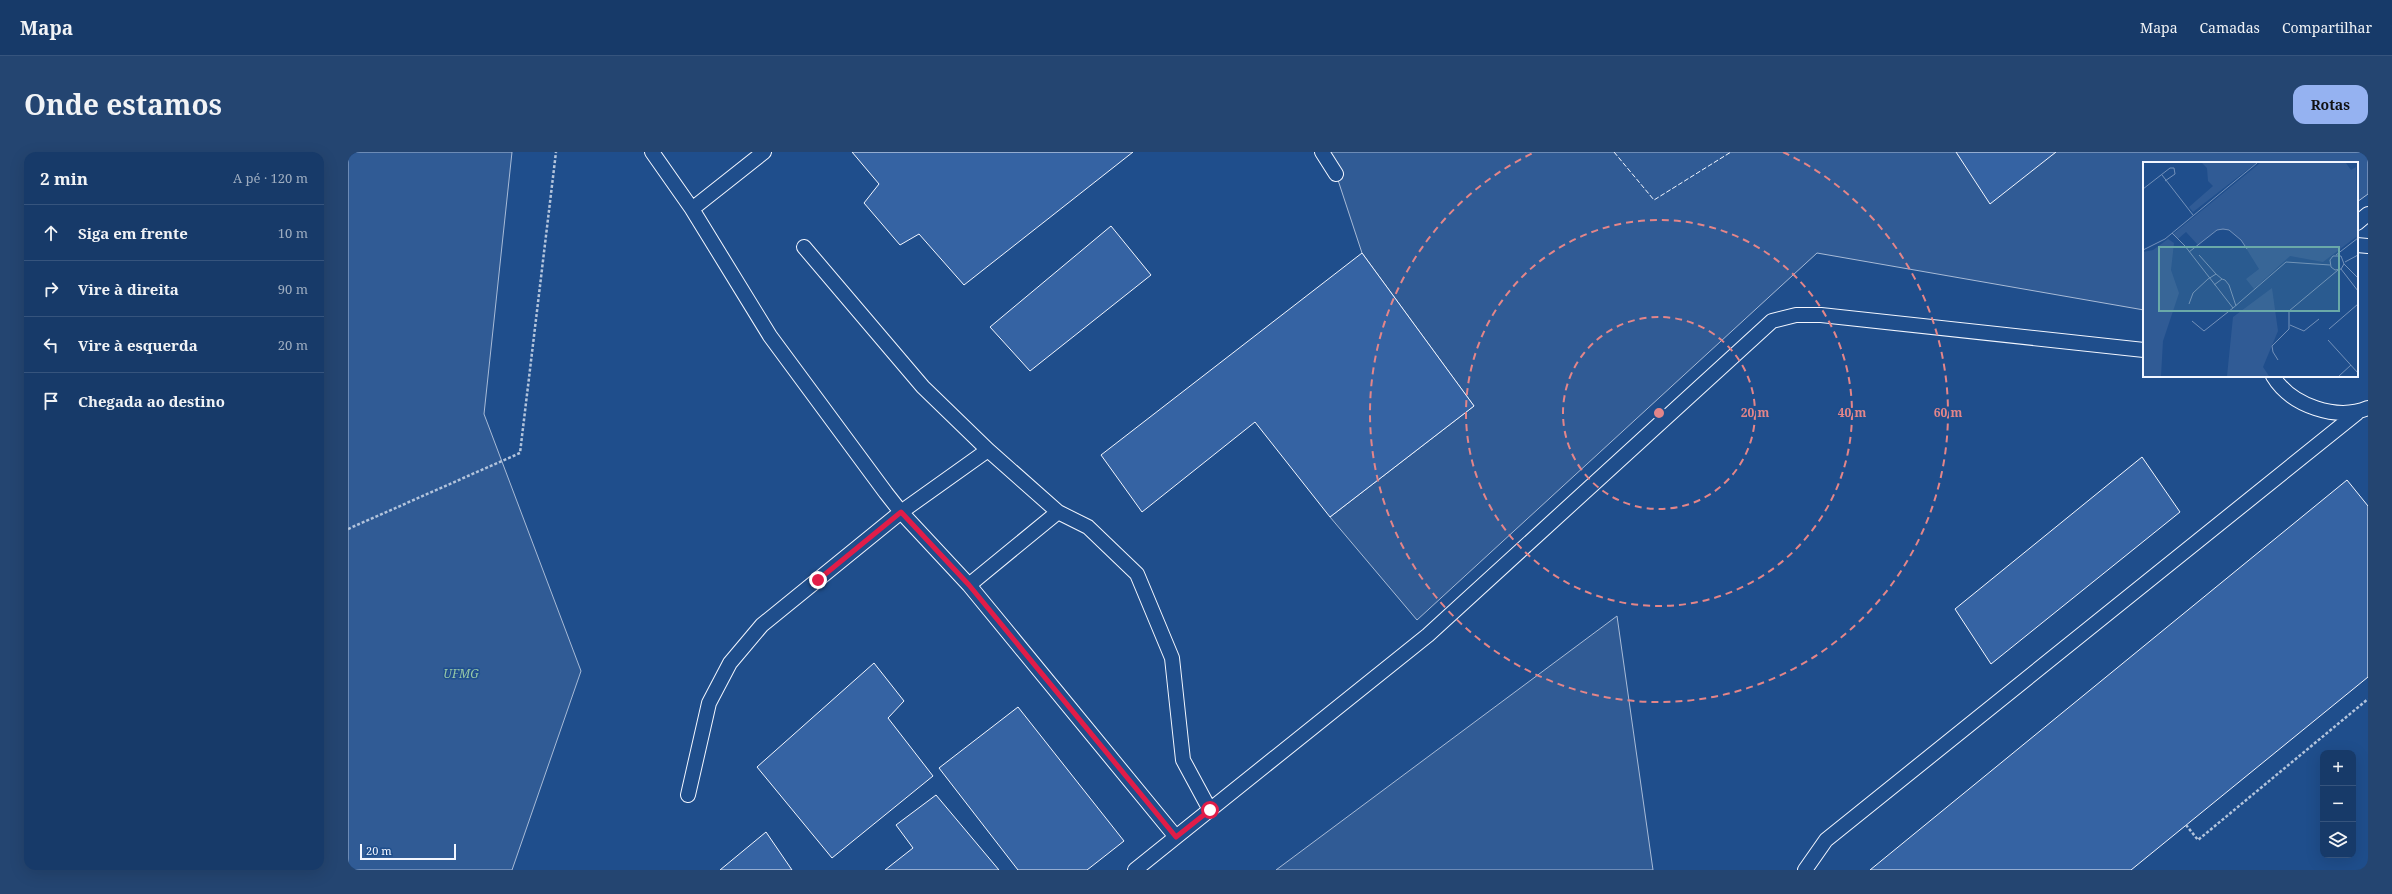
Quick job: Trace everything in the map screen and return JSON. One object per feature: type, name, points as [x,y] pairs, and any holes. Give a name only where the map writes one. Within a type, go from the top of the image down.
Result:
[{"type":"lane","points":[[652,152],[692,209],[770,336],[901,512],[969,585],[1176,837]]},
{"type":"lane","points":[[692,209],[764,152]]},
{"type":"lane","points":[[1322,152],[1336,174]]},
{"type":"lane","points":[[2358,222],[2368,214]]},
{"type":"lane","points":[[2358,245],[2368,246]]},
{"type":"lane","points":[[804,247],[923,387],[988,450],[1058,512],[1088,527],[1137,574],[1172,658],[1183,760],[1210,810]]},
{"type":"lane","points":[[1135,870],[1428,635],[1772,321],[1796,315],[1821,315],[2143,350]]},
{"type":"lane","points":[[2274,377],[2295,399],[2327,412],[2362,411]]},
{"type":"lane","points":[[1805,870],[1826,840],[2362,411]]},
{"type":"lane","points":[[688,795],[709,703],[730,664],[762,625],[901,512],[988,450]]},
{"type":"lane","points":[[969,585],[1058,512]]},
{"type":"path","points":[[348,530],[520,453],[556,152]]},
{"type":"path","points":[[2186,825],[2198,840],[2368,699]]},
{"type":"shaded area","name":"UFMG","points":[[348,152],[512,152],[484,414],[581,671],[512,870],[348,870]]},
{"type":"shaded area","points":[[1322,152],[2368,152],[2368,194],[2358,201],[2358,162],[2143,162],[2143,310],[1817,253],[1417,620],[1330,517],[1474,406],[1362,253],[1336,174]]},
{"type":"shaded area","points":[[1617,616],[1653,870],[1276,870]]},
{"type":"building","points":[[852,152],[1133,152],[964,285],[919,234],[900,245],[864,203],[879,184]]},
{"type":"building","points":[[1956,152],[2056,152],[1990,204]]},
{"type":"building","points":[[1111,226],[1151,275],[1030,371],[990,327]]},
{"type":"building","points":[[1362,253],[1474,406],[1330,517],[1255,422],[1142,512],[1101,455]]},
{"type":"building","points":[[2142,457],[2180,512],[1991,664],[1955,609]]},
{"type":"building","points":[[2347,480],[2368,506],[2368,677],[2131,870],[1870,870]]},
{"type":"building","points":[[874,663],[904,701],[888,718],[933,776],[832,858],[757,767]]},
{"type":"building","points":[[1018,707],[1124,841],[1087,870],[1018,870],[939,768]]},
{"type":"building","points":[[936,795],[999,870],[885,870],[913,848],[896,825]]},
{"type":"building","points":[[766,832],[792,870],[720,870]]},
{"type":"fence","points":[[1614,152],[1654,200],[1731,152]]},
{"type":"route","points":[[818,580],[901,512],[969,585],[1176,837],[1210,810]]}]
